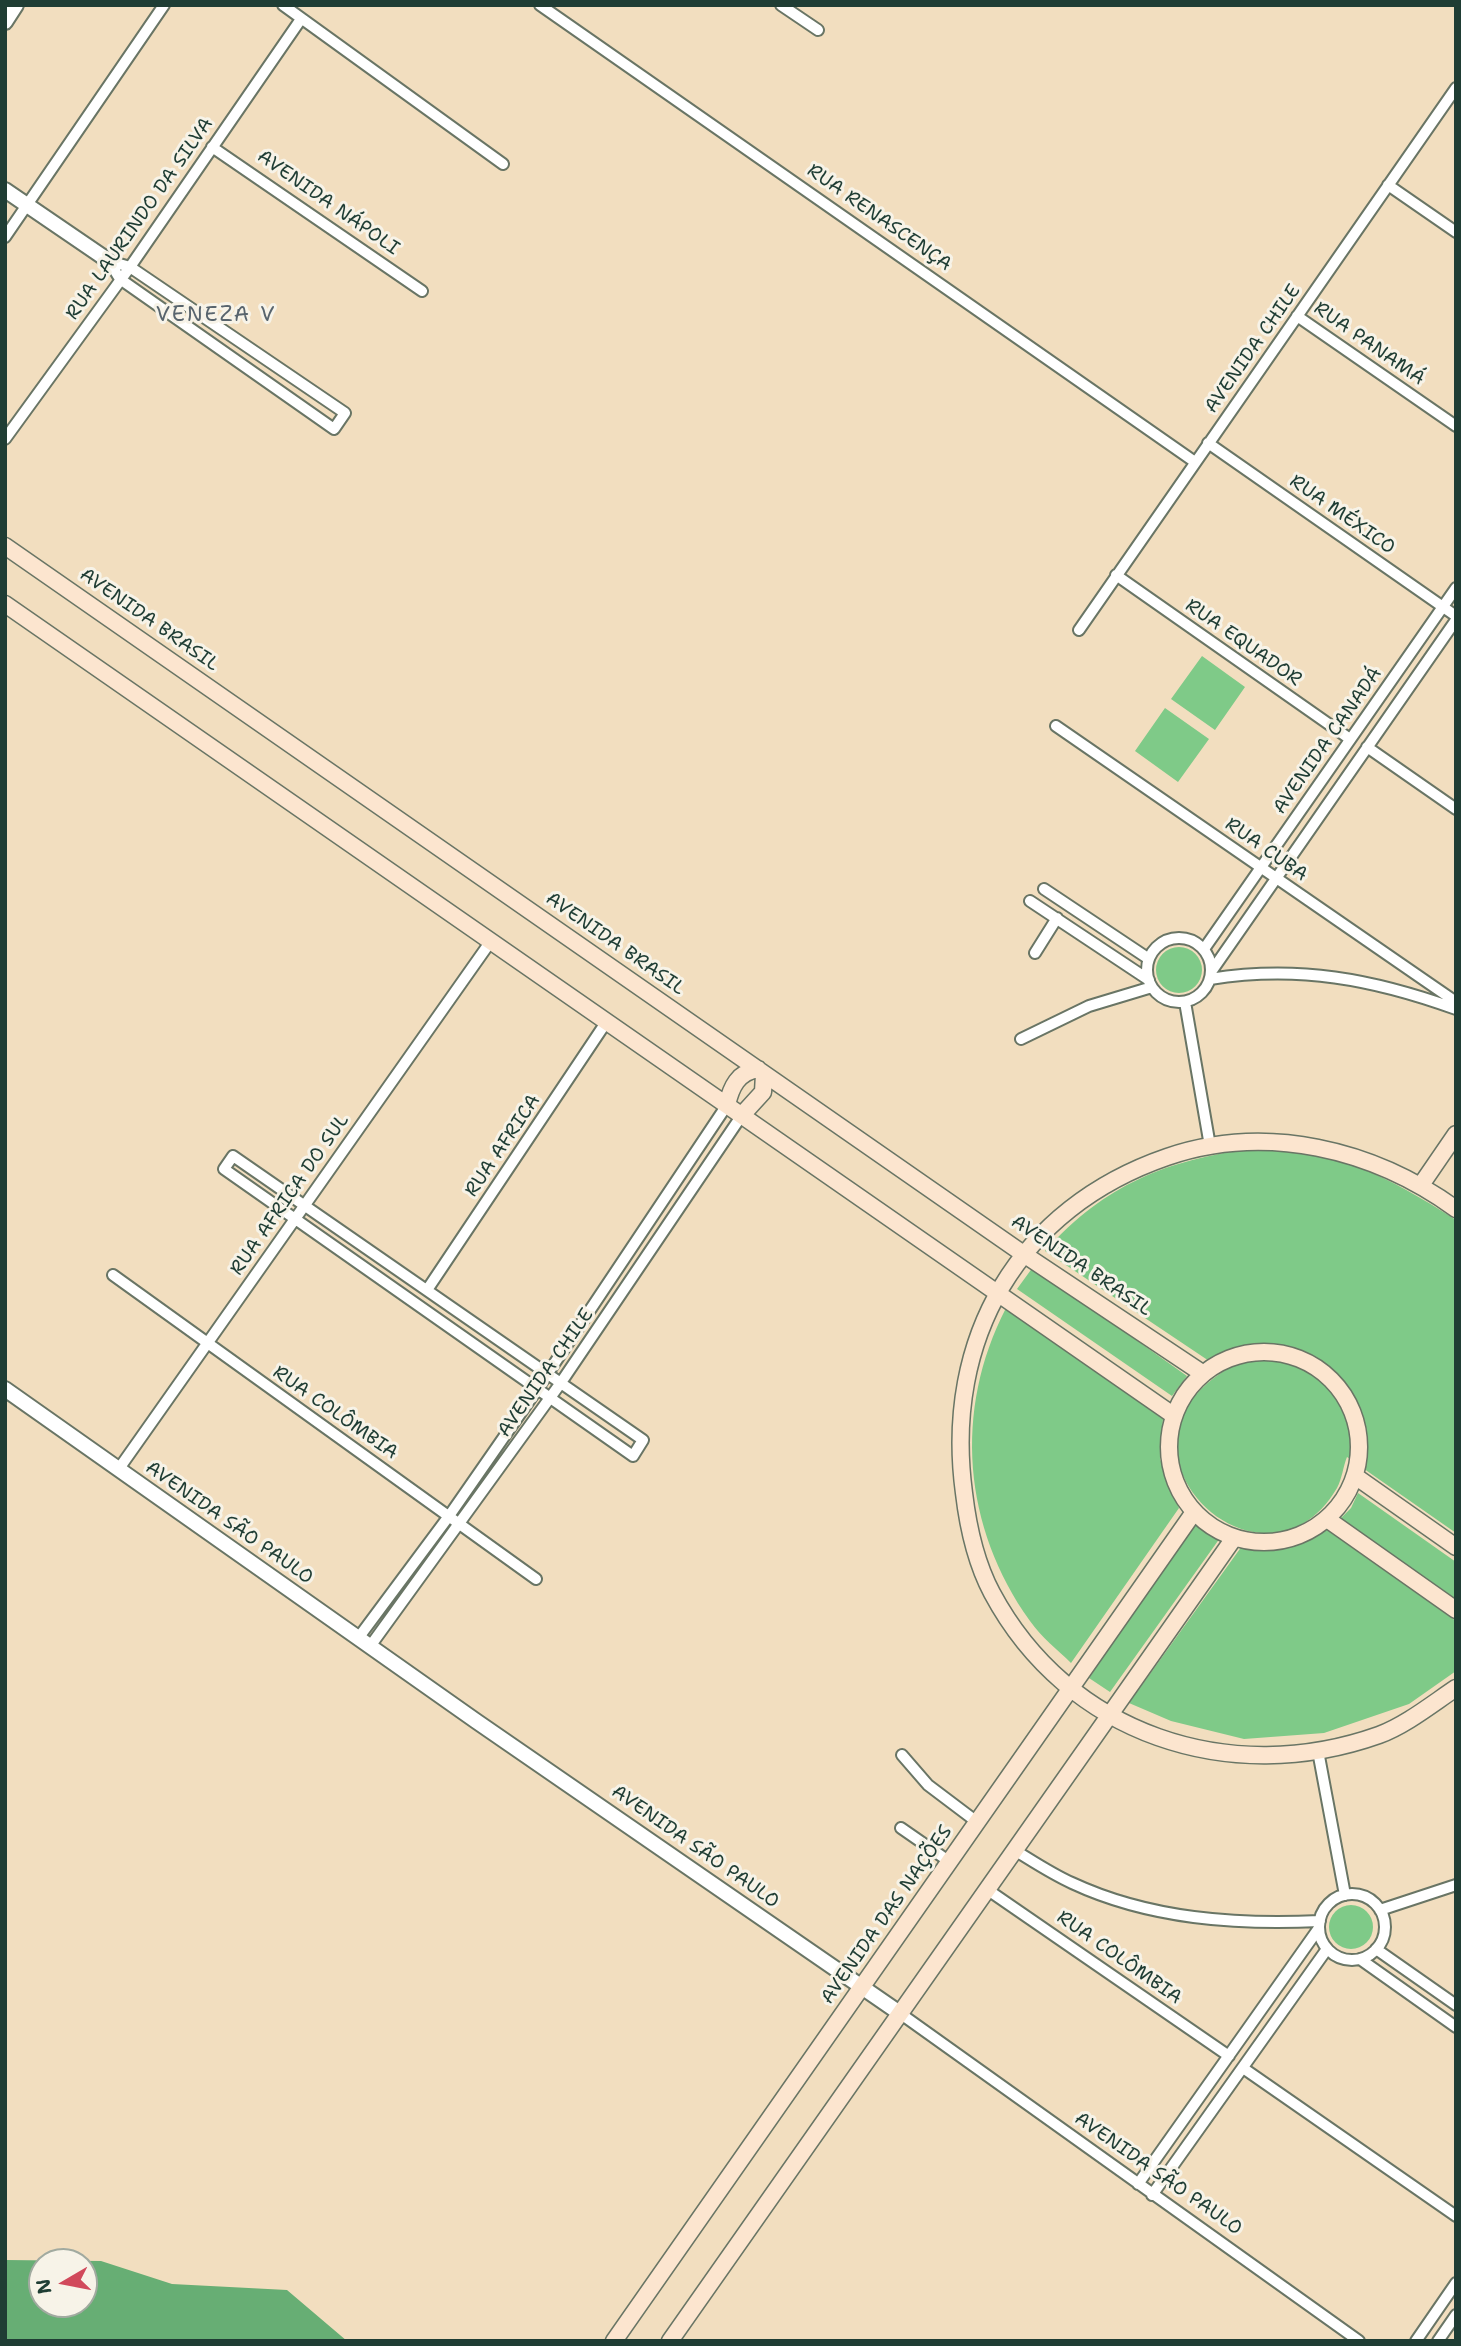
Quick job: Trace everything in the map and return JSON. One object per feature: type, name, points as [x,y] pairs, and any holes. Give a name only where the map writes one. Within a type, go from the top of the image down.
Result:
[{"type":"main road","name":"AVENIDA BRASIL","points":[[5,546],[1022,1253],[1202,1373]]},
{"type":"main road","points":[[5,604],[1173,1416]]},
{"type":"main road","points":[[727,1105],[730,1093],[741,1076],[761,1071],[763,1092],[742,1115]]},
{"type":"main road","points":[[1421,1185],[1456,1134]]},
{"type":"main road","points":[[1456,1209],[1421,1185],[1361,1158],[1312,1145],[1244,1142],[1210,1146],[1132,1169],[1097,1188],[1044,1229],[1022,1253],[997,1292],[967,1372],[959,1421],[960,1463],[968,1524],[990,1590],[1010,1624],[1032,1652],[1071,1688],[1109,1715],[1151,1737],[1189,1748],[1238,1755],[1318,1751],[1383,1734],[1456,1688]]},
{"type":"main road","points":[[1253,1351],[1280,1352],[1319,1368],[1340,1390],[1354,1416],[1359,1446],[1355,1476],[1344,1499],[1326,1519],[1298,1536],[1266,1543],[1234,1538],[1216,1530],[1194,1512],[1175,1482],[1169,1460],[1168,1437],[1173,1416],[1185,1392],[1202,1373],[1226,1358],[1253,1351]]},
{"type":"main road","points":[[1355,1476],[1456,1547]]},
{"type":"main road","name":"AVENIDA DAS NAÇÕES","points":[[614,2341],[1194,1512]]},
{"type":"main road","points":[[1326,1519],[1456,1610]]},
{"type":"main road","points":[[670,2341],[1234,1538]]},
{"type":"street","points":[[5,237],[164,5]]},
{"type":"street","points":[[283,5],[503,164]]},
{"type":"street","name":"RUA RENASCENÇA","points":[[540,5],[1195,462]]},
{"type":"street","points":[[781,5],[817,30]]},
{"type":"street","points":[[5,22],[14,6]]},
{"type":"street","name":"RUA LAURINDO DA SILVA","points":[[5,439],[130,267],[301,19]]},
{"type":"street","name":"AVENIDA CHILE","points":[[1079,629],[1456,88]]},
{"type":"street","name":"AVENIDA NÁPOLI","points":[[212,147],[422,291]]},
{"type":"street","points":[[1388,185],[1456,232]]},
{"type":"street","points":[[5,190],[109,261],[130,267],[345,413],[334,429],[120,279],[109,261]]},
{"type":"street","name":"RUA PANAMÁ","points":[[1297,316],[1456,426]]},
{"type":"street","name":"RUA MÉXICO","points":[[1208,443],[1456,618]]},
{"type":"street","name":"RUA EQUADOR","points":[[1116,575],[1350,739]]},
{"type":"street","name":"AVENIDA CANADÁ","points":[[1204,949],[1456,588]]},
{"type":"street","name":"AVENIDA CANADÁ","points":[[1210,975],[1456,618]]},
{"type":"street","name":"RUA CUBA","points":[[1056,726],[1456,1002]]},
{"type":"street","points":[[1367,747],[1456,809]]},
{"type":"street","points":[[1044,889],[1149,959]]},
{"type":"street","points":[[1030,901],[1150,984],[1166,999],[1185,1002],[1203,992],[1210,975],[1210,958],[1204,949],[1188,939],[1169,939],[1161,944],[1149,959],[1150,984]]},
{"type":"street","points":[[1035,953],[1057,918]]},
{"type":"street","name":"RUA AFRICA DO SUL","points":[[118,1470],[491,941]]},
{"type":"street","points":[[1210,975],[1339,975],[1456,1009]]},
{"type":"street","points":[[1021,1039],[1089,1006],[1150,984]]},
{"type":"street","points":[[1185,1002],[1210,1146]]},
{"type":"street","name":"RUA AFRICA","points":[[427,1290],[607,1021]]},
{"type":"street","name":"AVENIDA CHILE","points":[[365,1641],[727,1105]]},
{"type":"street","name":"AVENIDA CHILE","points":[[365,1641],[461,1524],[560,1384],[742,1115]]},
{"type":"street","points":[[233,1156],[303,1205],[643,1440],[633,1456],[224,1169],[233,1156]]},
{"type":"street","name":"RUA COLÔMBIA","points":[[113,1275],[536,1579]]},
{"type":"street","name":"AVENIDA SÃO PAULO","points":[[5,1389],[476,1721],[863,1987],[1359,2341]]},
{"type":"street","points":[[1318,1751],[1345,1895]]},
{"type":"street","points":[[902,1755],[928,1785],[977,1822]]},
{"type":"street","points":[[901,1828],[950,1862]]},
{"type":"street","points":[[1016,1851],[1073,1884],[1146,1907],[1232,1923],[1320,1925]]},
{"type":"street","points":[[1380,1910],[1456,1885]]},
{"type":"street","name":"RUA COLÔMBIA","points":[[988,1890],[1229,2056]]},
{"type":"street","points":[[1138,2184],[1320,1925],[1327,1906],[1345,1895],[1365,1897],[1380,1910],[1385,1928],[1376,1949],[1360,1959],[1342,1959],[1327,1949],[1320,1925]]},
{"type":"street","points":[[1152,2195],[1327,1949]]},
{"type":"street","points":[[1376,1949],[1456,2005]]},
{"type":"street","points":[[1360,1959],[1456,2027]]},
{"type":"street","points":[[1242,2068],[1456,2216]]},
{"type":"street","points":[[1416,2341],[1456,2284]]},
{"type":"street","points":[[1438,2341],[1456,2315]]},
{"type":"green space","points":[[1202,656],[1245,687],[1215,730],[1171,699]]},
{"type":"green space","points":[[1165,708],[1209,739],[1178,782],[1135,751]]},
{"type":"green space","points":[[1179,947],[1195,954],[1202,970],[1195,986],[1179,993],[1163,986],[1156,970],[1163,954]]},
{"type":"green space","points":[[1254,1148],[1312,1154],[1361,1168],[1407,1190],[1456,1220],[1456,1533],[1347,1457],[1337,1488],[1306,1522],[1271,1533],[1235,1527],[1205,1506],[1184,1476],[1177,1441],[1189,1405],[1224,1371],[1045,1251],[1091,1208],[1139,1179],[1193,1160]]},
{"type":"green space","points":[[1033,1267],[1187,1376],[1172,1396],[1017,1289]]},
{"type":"green space","points":[[1006,1308],[1163,1419],[1160,1459],[1179,1508],[1071,1663],[1034,1627],[1008,1585],[991,1547],[979,1508],[973,1468],[973,1428],[978,1387],[989,1347]]},
{"type":"green space","points":[[1358,1493],[1456,1562],[1456,1599],[1340,1519],[1351,1508]]},
{"type":"green space","points":[[1196,1521],[1220,1538],[1110,1692],[1089,1678]]},
{"type":"green space","points":[[1327,1530],[1456,1621],[1456,1671],[1409,1704],[1324,1733],[1244,1739],[1171,1721],[1129,1703],[1242,1546],[1286,1545]]},
{"type":"green space","points":[[1351,1905],[1360,1906],[1367,1911],[1372,1918],[1372,1936],[1367,1943],[1360,1948],[1351,1949],[1342,1948],[1335,1943],[1330,1936],[1329,1927],[1330,1918],[1335,1911],[1342,1906]]},
{"type":"green space","points":[[5,2260],[28,2260],[28,2318],[98,2318],[98,2261],[101,2261],[172,2284],[287,2290],[347,2341],[5,2341]]},
{"type":"district","name":"VENEZA V","points":[[216,316]]}]
